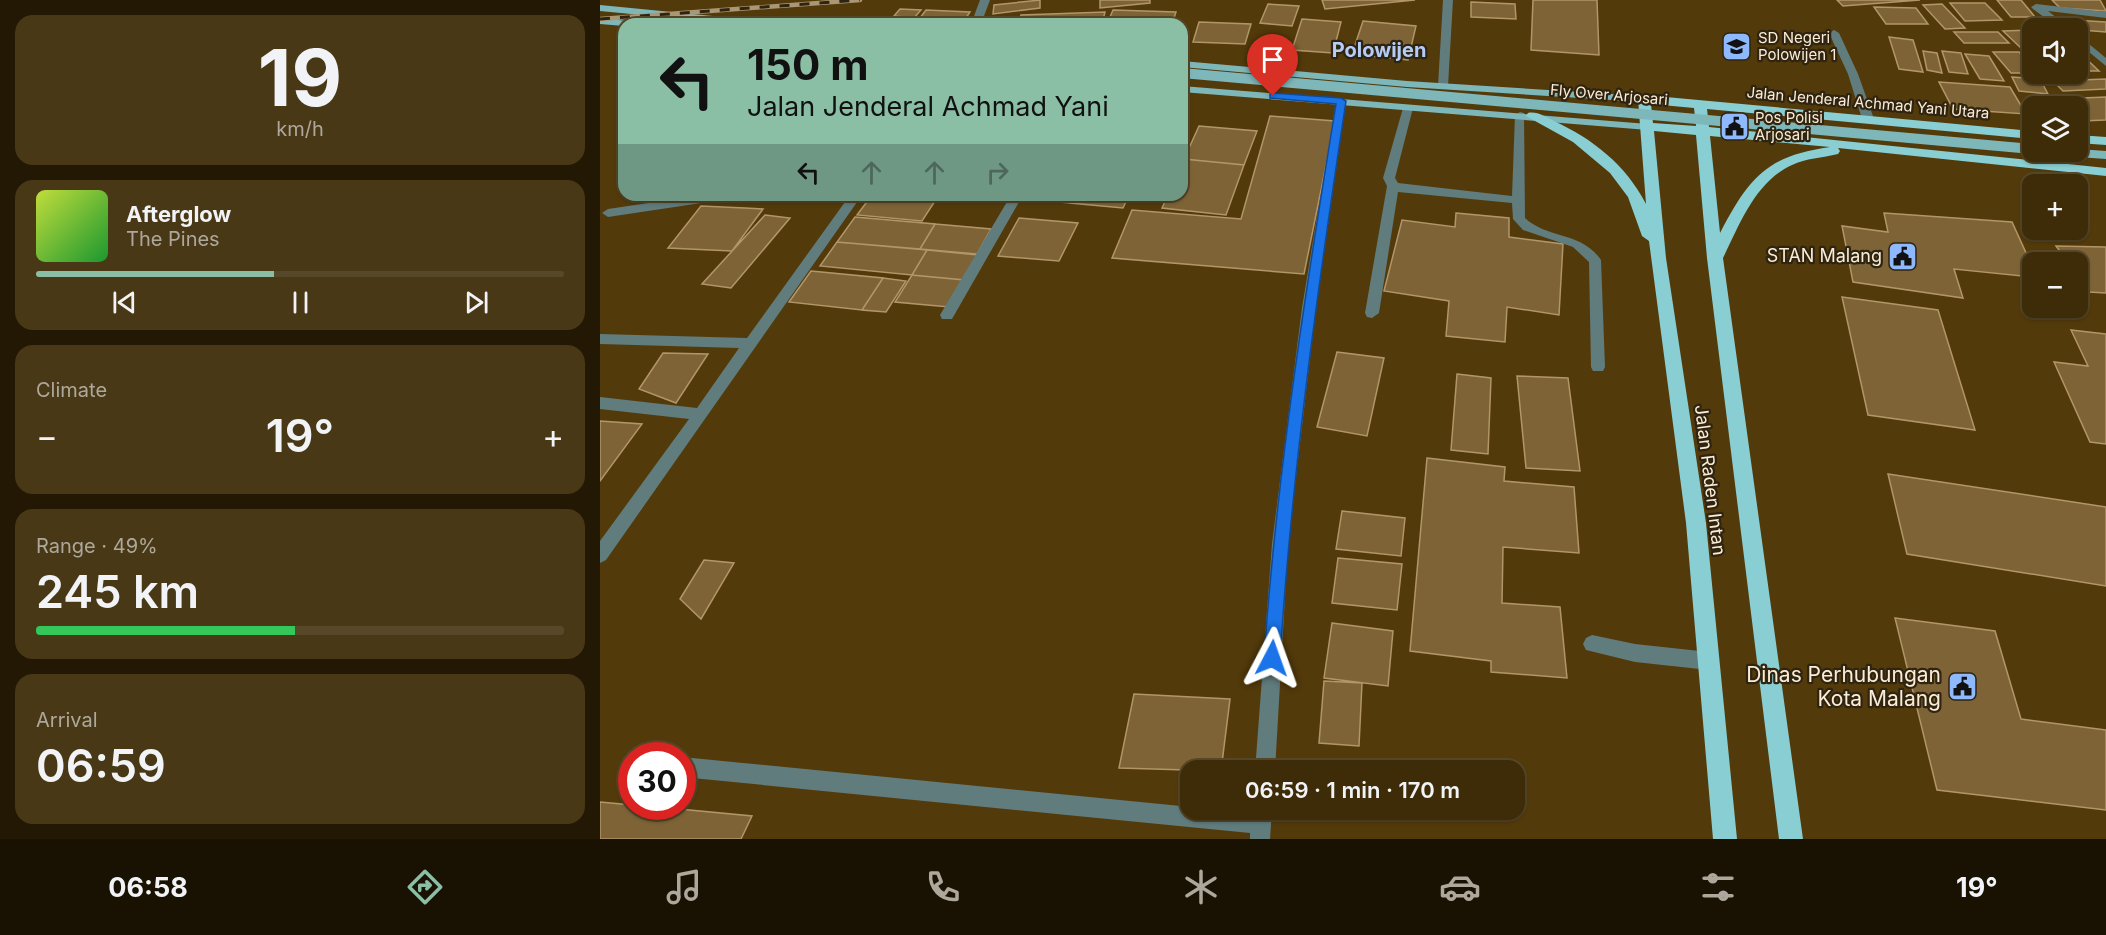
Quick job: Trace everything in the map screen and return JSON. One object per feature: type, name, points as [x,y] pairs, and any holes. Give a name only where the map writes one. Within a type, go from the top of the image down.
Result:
[{"type":"highway","name":"Jalan Jenderal Achmad Yani Utara","points":[[1644,99],[2022,134]]},
{"type":"highway","name":"Jalan Raden Intan","points":[[1644,99],[1658,258],[1696,523],[1725,839]]},
{"type":"highway","name":"Jalan Raden Intan","points":[[1700,104],[1715,258],[1791,839]]},
{"type":"highway","points":[[1527,116],[1567,130],[1596,150],[1615,169],[1636,198],[1658,258]]},
{"type":"highway","points":[[1648,127],[1743,134],[2106,172]]},
{"type":"highway","points":[[2088,140],[2106,141]]},
{"type":"highway","points":[[1715,258],[1752,189],[1770,171],[1800,156],[1874,148]]},
{"type":"main road","points":[[600,8],[703,18]]},
{"type":"main road","points":[[600,21],[618,23]]},
{"type":"main road","points":[[600,32],[618,34]]},
{"type":"main road","points":[[1188,65],[1443,86],[1644,99]]},
{"type":"main road","name":"Fly Over Arjosari","points":[[1188,74],[2022,148]]},
{"type":"main road","points":[[1188,89],[1648,127]]},
{"type":"main road","points":[[2088,154],[2106,155]]},
{"type":"street","points":[[978,18],[985,0]]},
{"type":"street","points":[[1443,86],[1448,0]]},
{"type":"street","points":[[2032,3],[2106,15]]},
{"type":"street","points":[[2032,3],[2052,18]]},
{"type":"street","points":[[1834,33],[1853,74],[1868,119]]},
{"type":"street","points":[[2088,48],[2106,63]]},
{"type":"street","points":[[1265,760],[1281,532],[1309,308],[1341,101]]},
{"type":"street","points":[[1372,313],[1393,186],[1389,178],[1408,108]]},
{"type":"street","points":[[1527,116],[1518,200],[1519,219],[1527,227],[1577,244],[1595,260],[1598,367]]},
{"type":"street","points":[[1393,186],[1400,189],[1518,200]]},
{"type":"street","points":[[608,213],[688,201]]},
{"type":"street","points":[[600,555],[701,414],[747,344],[852,201]]},
{"type":"street","points":[[947,315],[1014,201]]},
{"type":"street","points":[[600,339],[747,344]]},
{"type":"street","points":[[600,403],[701,414]]},
{"type":"street","points":[[1592,644],[1635,653],[1709,661]]},
{"type":"street","points":[[696,768],[1261,824]]},
{"type":"building","points":[[1040,0],[1040,8],[993,14],[994,5]]},
{"type":"building","points":[[1100,0],[1150,0],[1150,3],[1100,8]]},
{"type":"building","points":[[1322,0],[1415,0],[1325,9]]},
{"type":"building","points":[[1533,0],[1597,0],[1599,55],[1531,50]]},
{"type":"building","points":[[1837,0],[1920,0],[1843,6]]},
{"type":"building","points":[[1997,0],[2021,0],[2035,17],[2011,17]]},
{"type":"building","points":[[2052,0],[2100,0],[2106,11],[2060,8]]},
{"type":"building","points":[[1471,2],[1515,4],[1516,19],[1471,17]]},
{"type":"building","points":[[1950,3],[1985,3],[2002,20],[1965,21]]},
{"type":"building","points":[[1268,4],[1299,6],[1292,26],[1260,23]]},
{"type":"building","points":[[1942,4],[1965,28],[1945,29],[1923,5]]},
{"type":"building","points":[[1874,7],[1916,8],[1928,24],[1886,24]]},
{"type":"building","points":[[900,9],[921,10],[914,18],[894,16]]},
{"type":"building","points":[[926,10],[970,12],[966,18],[920,18]]},
{"type":"building","points":[[1113,10],[1176,12],[1174,18],[1110,18]]},
{"type":"building","points":[[1105,12],[1104,18],[1020,18],[1021,15]]},
{"type":"building","points":[[1302,19],[1341,22],[1333,53],[1292,50]]},
{"type":"building","points":[[1363,21],[1416,26],[1408,60],[1352,54]]},
{"type":"building","points":[[2088,21],[2106,22],[2106,32],[2088,31]]},
{"type":"building","points":[[1199,22],[1251,24],[1245,44],[1193,42]]},
{"type":"building","points":[[2022,30],[2022,49],[2003,31]]},
{"type":"building","points":[[1954,32],[1998,32],[2009,43],[1964,43]]},
{"type":"building","points":[[1889,37],[1913,40],[1923,72],[1899,69]]},
{"type":"building","points":[[1923,51],[1937,53],[1942,73],[1927,70]]},
{"type":"building","points":[[1942,51],[1961,53],[1968,74],[1949,72]]},
{"type":"building","points":[[1993,52],[2019,52],[2022,55],[2022,73],[2011,73]]},
{"type":"building","points":[[1965,54],[1989,56],[2004,81],[1980,79]]},
{"type":"building","points":[[2088,61],[2099,71],[2088,71]]},
{"type":"building","points":[[2012,77],[2022,78],[2022,84],[2043,84],[2048,94],[2019,91]]},
{"type":"building","points":[[2106,79],[2106,89],[2063,91],[2056,84],[2088,84],[2088,80]]},
{"type":"building","points":[[1939,82],[2010,87],[2022,107],[2022,114],[1953,109]]},
{"type":"building","points":[[2106,97],[2106,120],[2088,121],[2088,98]]},
{"type":"building","points":[[1270,116],[1335,121],[1304,274],[1112,258],[1132,210],[1241,219]]},
{"type":"building","points":[[1199,126],[1257,131],[1244,165],[1188,159],[1188,150]]},
{"type":"building","points":[[1188,159],[1244,165],[1226,215],[1162,208],[1165,201],[1188,201]]},
{"type":"building","points":[[868,201],[935,201],[922,221],[857,215]]},
{"type":"building","points":[[1048,201],[1071,201],[1070,203]]},
{"type":"building","points":[[1071,201],[1126,201],[1123,208],[1070,203]]},
{"type":"building","points":[[701,206],[763,209],[732,251],[668,248]]},
{"type":"building","points":[[1456,213],[1509,218],[1509,237],[1563,244],[1559,315],[1507,307],[1505,342],[1446,336],[1449,301],[1384,291],[1402,220],[1455,227]]},
{"type":"building","points":[[1884,213],[2012,222],[2026,252],[2022,252],[2022,276],[1954,269],[1963,298],[1853,282],[1842,226],[1888,232]]},
{"type":"building","points":[[765,215],[790,218],[731,288],[702,284]]},
{"type":"building","points":[[855,217],[935,224],[920,249],[837,242]]},
{"type":"building","points":[[1019,218],[1078,223],[1059,261],[998,256]]},
{"type":"building","points":[[935,224],[991,229],[977,254],[920,249]]},
{"type":"building","points":[[837,242],[927,250],[912,275],[820,266]]},
{"type":"building","points":[[2056,246],[2106,247],[2106,293],[2088,291],[2088,252],[2060,252]]},
{"type":"building","points":[[927,250],[978,255],[964,280],[912,275]]},
{"type":"building","points":[[811,271],[883,278],[862,310],[789,302]]},
{"type":"building","points":[[912,275],[964,280],[949,307],[895,302]]},
{"type":"building","points":[[883,278],[906,281],[886,312],[862,310]]},
{"type":"building","points":[[1842,297],[1938,310],[1975,430],[1868,415]]},
{"type":"building","points":[[2071,330],[2106,334],[2106,444],[2090,442],[2054,362],[2088,366]]},
{"type":"building","points":[[1337,352],[1384,358],[1367,436],[1317,427]]},
{"type":"building","points":[[663,353],[708,354],[676,403],[639,389]]},
{"type":"building","points":[[1457,374],[1491,378],[1488,454],[1451,450]]},
{"type":"building","points":[[1517,376],[1568,378],[1580,471],[1526,468]]},
{"type":"building","points":[[600,421],[642,424],[600,481]]},
{"type":"building","points":[[1427,458],[1505,467],[1504,481],[1574,487],[1579,553],[1503,547],[1502,603],[1560,607],[1567,678],[1491,672],[1491,661],[1410,651]]},
{"type":"building","points":[[1888,474],[2106,507],[2106,586],[1907,554]]},
{"type":"building","points":[[1342,511],[1405,518],[1401,556],[1336,549]]},
{"type":"building","points":[[1338,558],[1402,564],[1397,610],[1332,603]]},
{"type":"building","points":[[704,560],[734,563],[701,619],[680,599]]},
{"type":"building","name":"Dinas Perhubungan Kota Malang","points":[[1895,618],[1995,631],[2021,719],[2106,730],[2106,810],[1937,790]]},
{"type":"building","points":[[1332,623],[1393,631],[1388,686],[1324,678]]},
{"type":"building","points":[[1324,681],[1362,683],[1359,746],[1319,743]]},
{"type":"building","points":[[1134,694],[1230,699],[1222,760],[1180,760],[1180,770],[1119,768]]},
{"type":"building","points":[[600,802],[618,804],[618,820],[696,820],[696,811],[752,816],[741,839],[600,839]]},
{"type":"railway","points":[[600,19],[860,0]]},
{"type":"place","name":"SD Negeri Polowijen 1","points":[[1737,47]]},
{"type":"place","name":"Pos Polisi Arjosari","points":[[1734,127]]},
{"type":"place","name":"STAN Malang","points":[[1903,256]]},
{"type":"place","name":"Dinas Perhubungan Kota Malang","points":[[1962,687]]},
{"type":"district","name":"Polowijen","points":[[1379,50]]},
{"type":"route","points":[[1272,658],[1280,544],[1309,308],[1341,101],[1273,96]]}]
